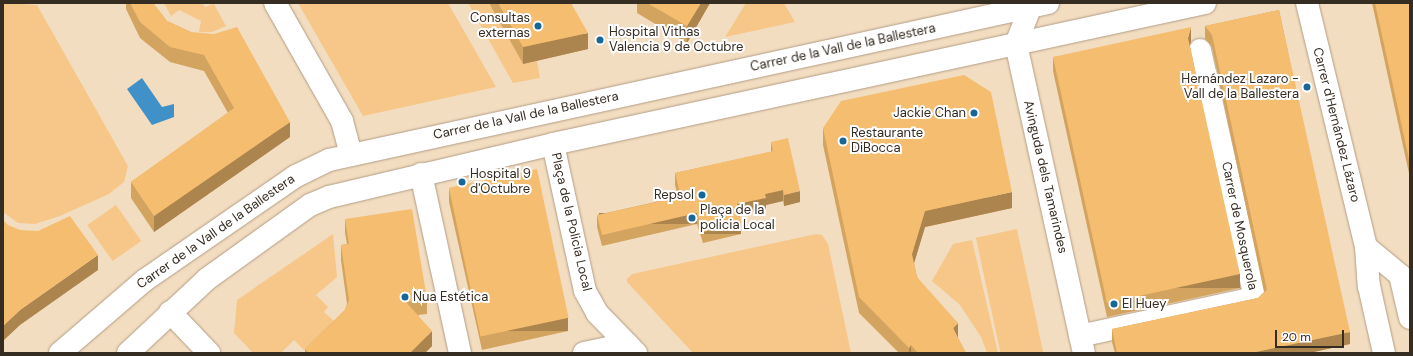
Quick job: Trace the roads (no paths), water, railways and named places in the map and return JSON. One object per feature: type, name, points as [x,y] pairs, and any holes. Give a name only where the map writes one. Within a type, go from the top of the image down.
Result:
[{"type":"street","points":[[275,3],[342,121],[351,154]]},
{"type":"street","points":[[128,353],[170,312],[207,279],[310,205],[350,190],[553,144],[1205,3]]},
{"type":"street","name":"Carrer d'Hernández Lázaro","points":[[1308,3],[1366,247],[1369,286],[1384,353]]},
{"type":"street","points":[[1016,44],[1038,4]]},
{"type":"street","name":"Carrer de la Vall de la Ballestera","points":[[60,353],[145,280],[312,166],[351,154],[1038,4]]},
{"type":"street","name":"Avinguda dels Tamarindes","points":[[1016,44],[1082,344]]},
{"type":"street","name":"Carrer de Mosquerola","points":[[1082,344],[1255,298],[1200,50]]},
{"type":"street","name":"Plaça de la Policia Local","points":[[553,144],[585,290],[597,313],[632,348]]},
{"type":"street","points":[[422,174],[460,353]]},
{"type":"street","points":[[1366,247],[1405,274],[1410,318]]},
{"type":"street","points":[[170,312],[209,353]]},
{"type":"street","points":[[584,353],[632,348]]},
{"type":"water","points":[[142,78],[162,107],[174,104],[174,117],[152,125],[127,89]]},
{"type":"place","name":"Consultas externas","points":[[538,26]]},
{"type":"place","name":"Hospital Vithas Valencia 9 de Octubre","points":[[600,40]]},
{"type":"place","name":"Hernández Lazaro - Vall de la Ballestera","points":[[1307,87]]},
{"type":"place","name":"Jackie Chan","points":[[974,113]]},
{"type":"place","name":"Restaurante DiBocca","points":[[843,141]]},
{"type":"place","name":"Hospital 9 d'Octubre","points":[[462,182]]},
{"type":"place","name":"Repsol","points":[[702,195]]},
{"type":"place","name":"Plaça de la policia Local","points":[[692,218]]},
{"type":"place","name":"Nua Estética","points":[[405,297]]},
{"type":"place","name":"El Huey","points":[[1114,304]]}]
